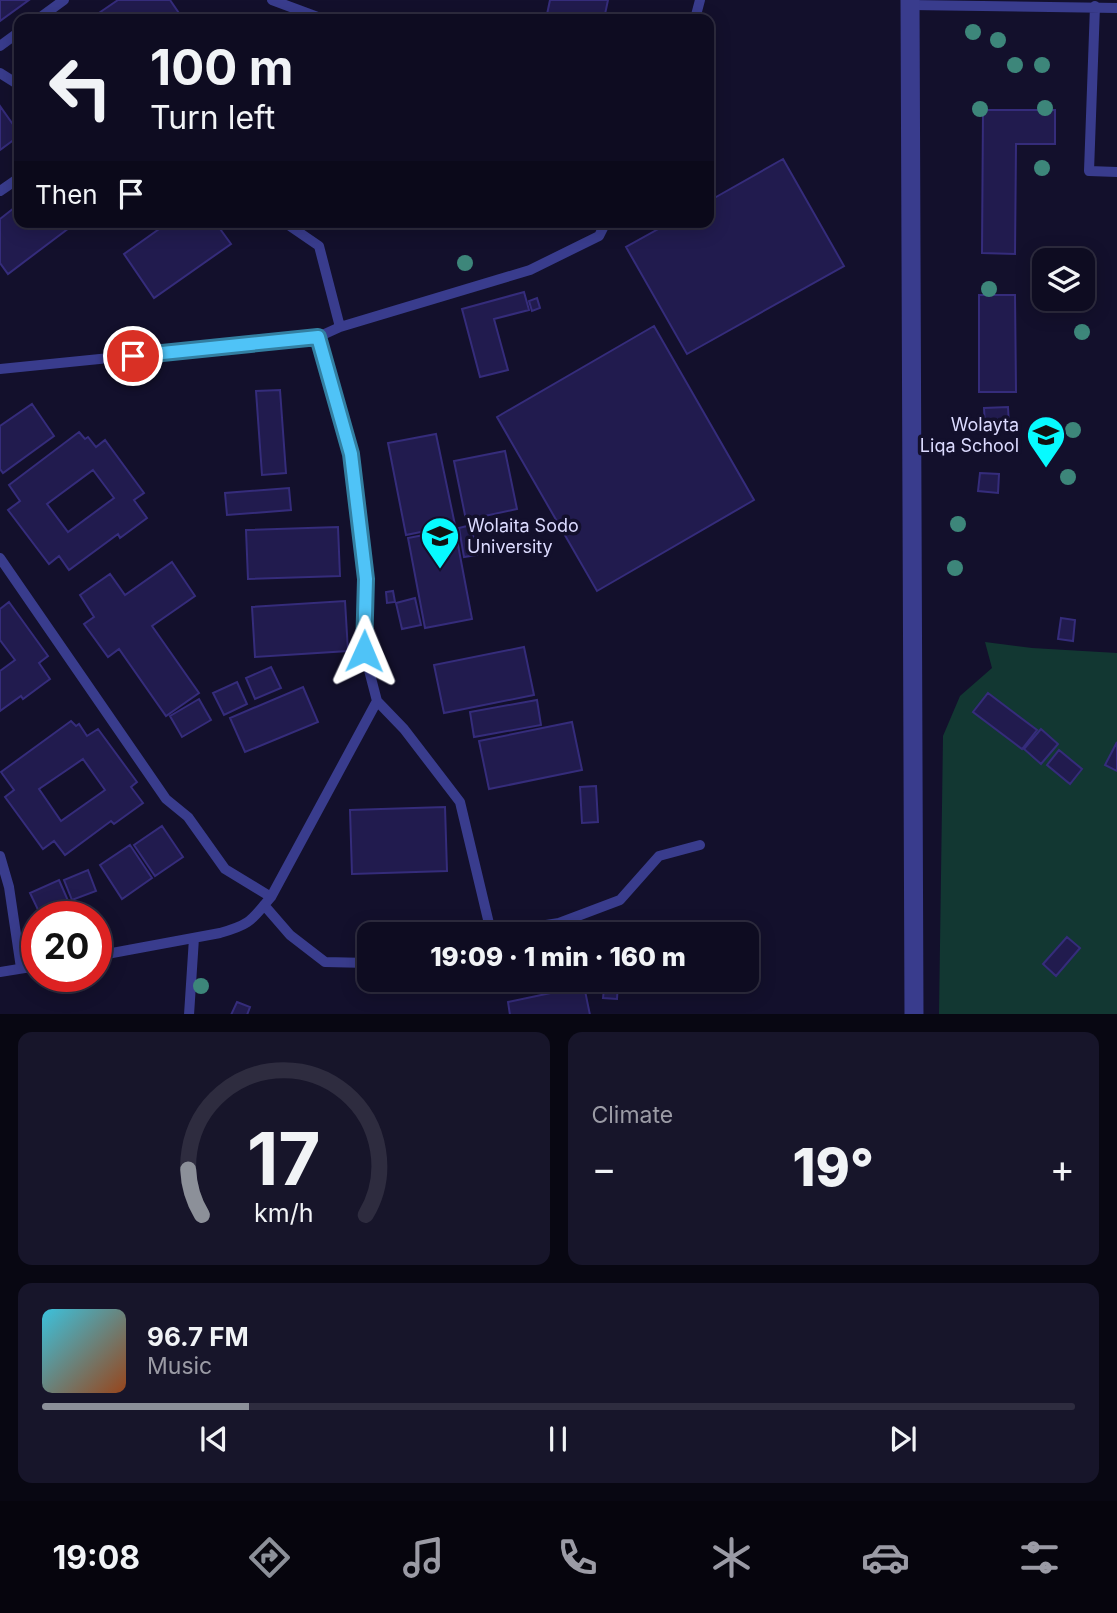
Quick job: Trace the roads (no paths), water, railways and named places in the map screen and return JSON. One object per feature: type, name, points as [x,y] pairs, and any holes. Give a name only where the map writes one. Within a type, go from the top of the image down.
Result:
[{"type":"street","points":[[910,3],[914,1014]]},
{"type":"lane","points":[[44,14],[64,0]]},
{"type":"lane","points":[[272,0],[310,14]]},
{"type":"lane","points":[[910,3],[1117,8]]},
{"type":"lane","points":[[1095,6],[1089,171],[1117,172]]},
{"type":"lane","points":[[293,228],[319,246],[341,327]]},
{"type":"lane","points":[[0,369],[318,337],[341,327],[530,270],[599,236],[603,228]]},
{"type":"lane","points":[[318,337],[351,454],[366,579],[364,651],[376,701],[404,729],[460,802],[487,922]]},
{"type":"lane","points":[[0,558],[166,799],[188,817],[225,869],[268,901],[290,935],[326,962],[357,963]]},
{"type":"lane","points":[[112,953],[239,928],[253,920],[268,901],[376,701]]},
{"type":"lane","points":[[562,922],[620,900],[659,856],[700,845]]},
{"type":"lane","points":[[0,856],[9,887],[21,968],[0,972]]},
{"type":"lane","points":[[189,1014],[194,938]]},
{"type":"place","name":"Wolayta Liqa School","points":[[1046,469]]},
{"type":"place","name":"Wolaita Sodo University","points":[[440,570]]}]
